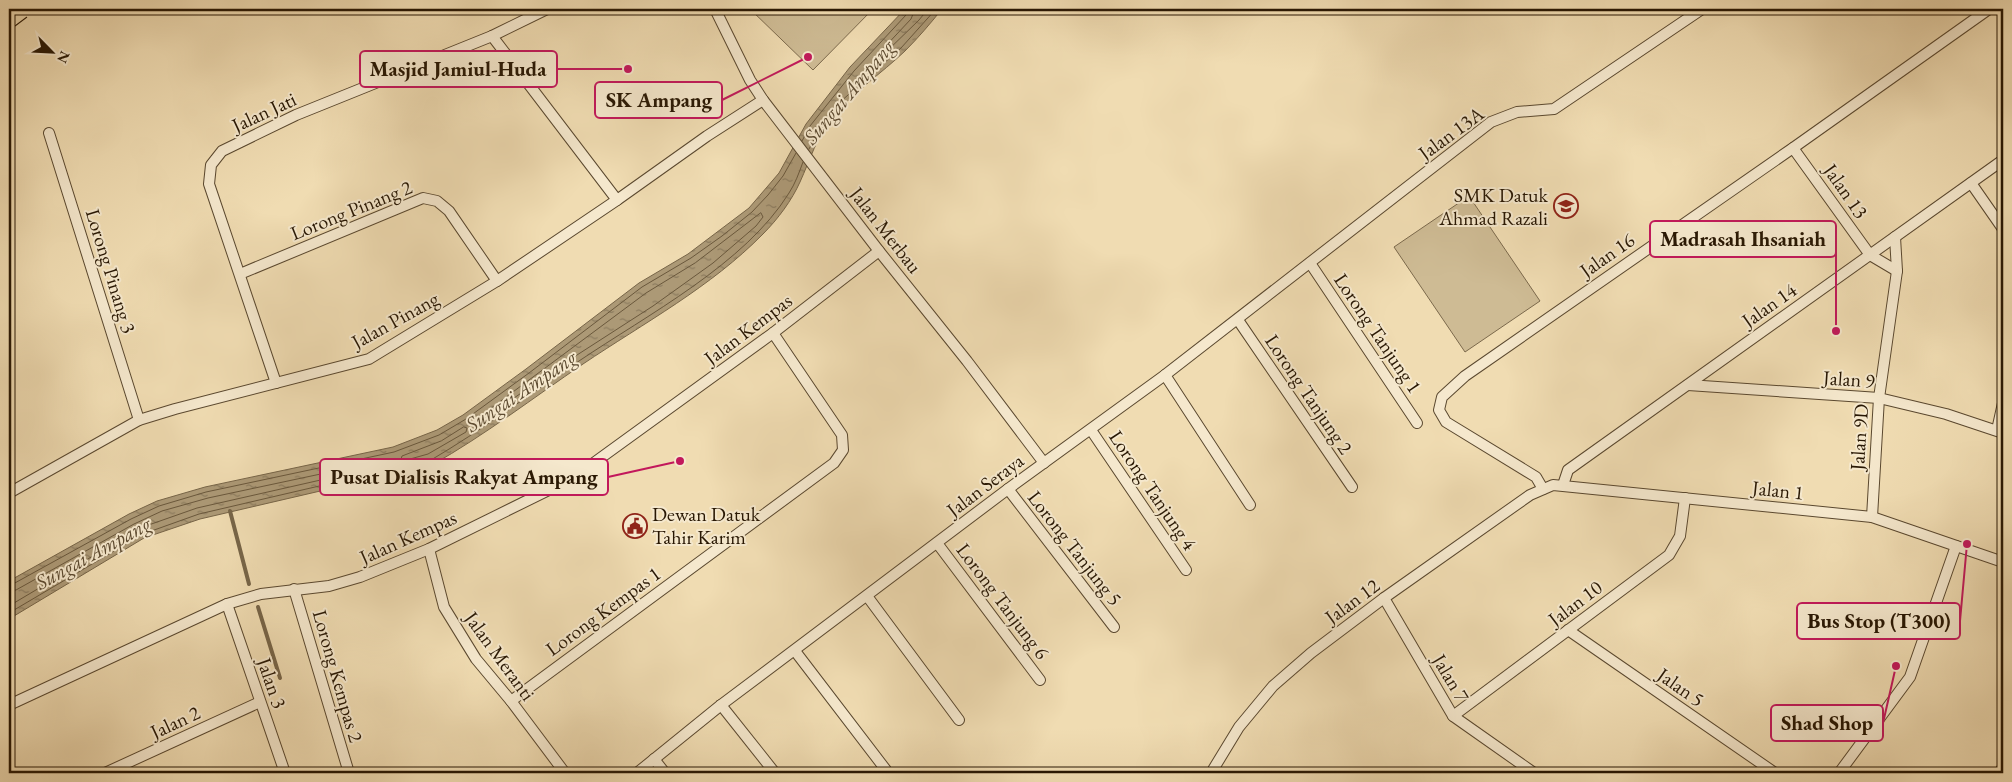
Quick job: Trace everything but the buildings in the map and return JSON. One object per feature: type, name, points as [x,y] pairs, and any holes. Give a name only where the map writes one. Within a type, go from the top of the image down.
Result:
[{"type":"highway","points":[[9,18],[21,9]]},
{"type":"street","name":"Jalan Jati","points":[[276,383],[209,184],[210,165],[222,151],[296,115],[492,36],[547,9]]},
{"type":"street","name":"Jalan Merbau","points":[[715,9],[750,80],[763,100],[879,251],[967,361],[1044,463]]},
{"type":"street","name":"Jalan 13A","points":[[1356,227],[1491,122],[1517,112],[1554,109],[1702,9]]},
{"type":"street","name":"Jalan 16","points":[[1543,489],[1536,477],[1446,422],[1439,410],[1442,397],[1465,376],[1794,148],[1990,9]]},
{"type":"street","points":[[492,36],[617,200]]},
{"type":"street","name":"Jalan Pinang","points":[[9,493],[140,420],[175,409],[369,359],[497,281],[617,200],[707,136],[763,100]]},
{"type":"street","name":"Lorong Pinang 3","points":[[49,133],[140,420]]},
{"type":"street","name":"Jalan 13","points":[[1794,148],[1870,255]]},
{"type":"street","name":"Jalan 14","points":[[1563,485],[1568,470],[2003,160]]},
{"type":"street","points":[[1971,183],[2003,229]]},
{"type":"street","name":"Lorong Pinang 2","points":[[240,274],[423,198],[437,201],[449,212],[497,281]]},
{"type":"street","name":"Jalan Seraya","points":[[637,773],[721,706],[1008,489],[1091,430],[1238,320],[1356,227]]},
{"type":"street","name":"Jalan 9D","points":[[1872,516],[1879,398],[1897,271],[1895,237]]},
{"type":"street","name":"Jalan Kempas","points":[[9,705],[227,604],[261,594],[329,586],[360,577],[429,549],[573,478],[773,333],[879,251]]},
{"type":"street","points":[[1870,255],[1897,271]]},
{"type":"street","name":"Lorong Tanjung 1","points":[[1310,263],[1417,423]]},
{"type":"street","name":"Lorong Tanjung 2","points":[[1238,320],[1352,487]]},
{"type":"street","name":"Lorong Kempas 1","points":[[511,701],[834,463],[843,450],[842,435],[773,333]]},
{"type":"street","points":[[1165,375],[1250,505]]},
{"type":"street","name":"Jalan 9","points":[[1688,385],[1879,398],[1946,414],[2000,431]]},
{"type":"street","points":[[2000,431],[2003,403]]},
{"type":"street","name":"Lorong Tanjung 4","points":[[1091,430],[1186,570]]},
{"type":"street","name":"Jalan 1","points":[[1543,489],[1553,485],[1563,485],[1872,516],[2003,562]]},
{"type":"street","name":"Lorong Tanjung 5","points":[[1008,489],[1114,627]]},
{"type":"street","name":"Jalan 12","points":[[1211,773],[1239,727],[1273,686],[1311,653],[1384,598],[1530,495],[1543,489]]},
{"type":"street","name":"Jalan 10","points":[[1453,716],[1669,555],[1680,536],[1685,498]]},
{"type":"street","name":"Lorong Tanjung 6","points":[[937,543],[1040,680]]},
{"type":"street","points":[[1839,773],[1910,677],[1956,546]]},
{"type":"street","name":"Jalan Meranti","points":[[429,549],[444,607],[476,660],[511,701],[564,773]]},
{"type":"street","name":"Lorong Kempas 2","points":[[294,589],[349,773]]},
{"type":"street","points":[[867,596],[959,720]]},
{"type":"street","name":"Jalan 7","points":[[1384,598],[1453,716],[1534,773]]},
{"type":"street","name":"Jalan 3","points":[[227,604],[285,773]]},
{"type":"street","name":"Jalan 5","points":[[1568,630],[1775,773]]},
{"type":"street","points":[[794,651],[886,770]]},
{"type":"street","name":"Jalan 2","points":[[105,773],[260,702]]},
{"type":"street","points":[[721,706],[775,773]]},
{"type":"street","points":[[654,759],[664,773]]},
{"type":"street","points":[[1999,773],[2003,766]]},
{"type":"shaded area","points":[[750,9],[873,9],[813,70]]},
{"type":"shaded area","points":[[1469,196],[1540,301],[1465,352],[1394,247]]},
{"type":"water","name":"Sungai Ampang","points":[[905,9],[942,9],[905,51],[849,100],[832,118],[818,140],[793,196],[769,228],[722,271],[676,304],[583,364],[490,429],[432,465],[200,519],[144,538],[9,619],[9,581],[129,514],[157,501],[205,487],[393,447],[437,430],[463,415],[639,283],[688,254],[749,208],[779,173],[806,124],[850,67]]},
{"type":"waterway","points":[[230,511],[249,584]]},
{"type":"waterway","points":[[258,607],[280,678]]},
{"type":"place","name":"SK Ampang","points":[[808,57]]},
{"type":"place","name":"Masjid Jamiul-Huda","points":[[628,69]]},
{"type":"place","name":"SMK Datuk Ahmad Razali","points":[[1566,206]]},
{"type":"place","name":"Madrasah Ihsaniah","points":[[1836,331]]},
{"type":"place","name":"Pusat Dialisis Rakyat Ampang","points":[[680,461]]},
{"type":"place","name":"Dewan Datuk Tahir Karim","points":[[635,526]]},
{"type":"place","name":"Bus Stop (T300)","points":[[1967,544]]},
{"type":"place","name":"Shad Shop","points":[[1896,666]]}]
